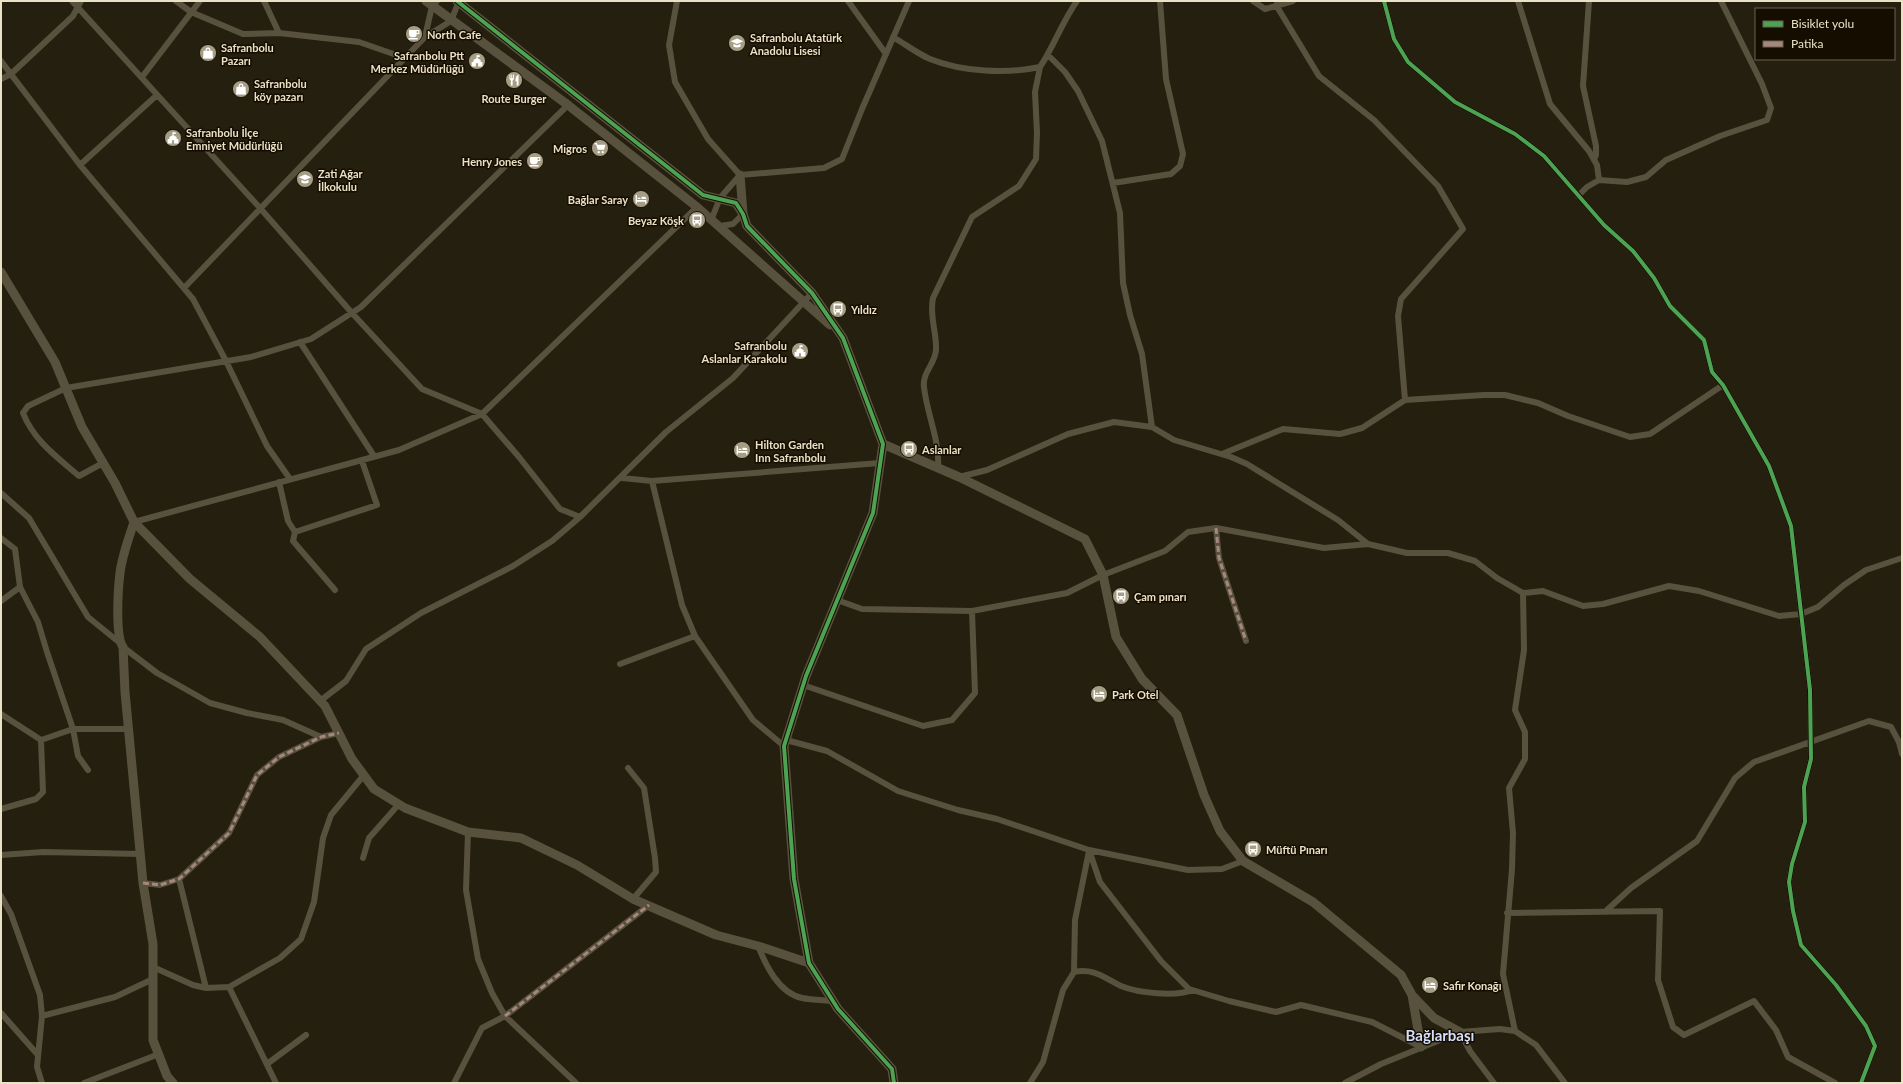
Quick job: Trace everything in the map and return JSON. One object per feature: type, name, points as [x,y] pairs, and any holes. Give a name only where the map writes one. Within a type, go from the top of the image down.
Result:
[{"type":"street","points":[[72,1],[79,4],[157,95],[422,389],[482,414],[519,457],[560,509],[580,517]]},
{"type":"street","points":[[176,1],[191,12],[243,34],[279,33],[359,42],[405,58]]},
{"type":"street","points":[[142,77],[200,1]]},
{"type":"street","points":[[264,1],[279,33]]},
{"type":"street","points":[[184,288],[425,37],[451,20],[458,1],[479,20],[539,65],[703,195],[736,203],[748,226],[812,293],[843,338],[883,444],[873,513],[803,685],[785,743],[794,879],[809,963],[838,1009],[892,1069],[894,1083]]},
{"type":"street","points":[[677,1],[669,45],[675,82],[708,140],[740,175],[743,214]]},
{"type":"street","points":[[848,1],[886,54]]},
{"type":"street","points":[[712,218],[720,198],[740,175],[824,168],[842,159],[909,1]]},
{"type":"street","points":[[938,468],[936,439],[923,385],[926,371],[936,350],[932,309],[933,298],[972,217],[1019,186],[1036,159],[1038,133],[1035,92],[1040,67],[1048,55],[1068,14],[1077,1]]},
{"type":"street","points":[[1112,183],[1171,174],[1180,166],[1183,154],[1166,79],[1160,1]]},
{"type":"street","points":[[1253,1],[1265,9],[1285,2],[1293,1]]},
{"type":"street","points":[[1384,1],[1394,39],[1408,62],[1454,102],[1515,134],[1544,156],[1604,225],[1634,251],[1654,278],[1670,306],[1704,340],[1712,372],[1723,385],[1769,466],[1791,526],[1810,690],[1811,759],[1804,787],[1806,822],[1792,864],[1789,882],[1793,911],[1801,945],[1836,985],[1866,1026],[1875,1046],[1861,1083]]},
{"type":"street","points":[[1518,1],[1550,104],[1589,151],[1597,165],[1599,180]]},
{"type":"street","points":[[1589,1],[1583,86],[1596,146],[1596,155],[1594,160]]},
{"type":"street","points":[[1578,196],[1587,187],[1599,180],[1627,182],[1646,177],[1666,160],[1720,136],[1767,120],[1771,108],[1762,84],[1721,1]]},
{"type":"street","points":[[431,3],[451,20],[568,105],[712,218],[843,338]]},
{"type":"street","points":[[425,37],[431,3]]},
{"type":"street","points":[[1,79],[12,74],[73,16],[79,4]]},
{"type":"street","points":[[1276,5],[1319,76],[1374,120],[1438,186],[1463,229],[1401,299],[1398,316],[1405,400]]},
{"type":"street","points":[[893,37],[929,59],[957,68],[1021,71],[1040,67]]},
{"type":"street","points":[[1048,55],[1065,72],[1078,91],[1102,141],[1120,213],[1123,283],[1130,315],[1142,354],[1152,427]]},
{"type":"street","points":[[1,61],[80,165],[193,299],[226,361],[267,446],[290,479]]},
{"type":"street","points":[[80,165],[157,95]]},
{"type":"street","points":[[103,462],[79,476],[39,441],[28,427],[23,413],[28,406],[66,388],[251,357],[311,339],[361,308],[568,105]]},
{"type":"street","points":[[134,522],[398,450],[482,414],[697,207]]},
{"type":"street","points":[[720,226],[732,224],[743,214]]},
{"type":"street","points":[[1,272],[55,362],[82,427],[103,462],[134,522],[190,579],[260,637],[325,706],[352,760],[374,789],[405,808],[468,832],[521,838],[577,865],[633,899],[716,935],[758,946],[809,963]]},
{"type":"street","points":[[320,701],[346,681],[366,649],[421,613],[514,566],[552,542],[622,478],[666,432],[733,378],[812,293]]},
{"type":"street","points":[[300,342],[374,456]]},
{"type":"street","points":[[1222,454],[1283,428],[1340,434],[1362,428],[1405,400],[1505,394],[1538,403],[1568,416],[1630,437],[1650,434],[1723,385]]},
{"type":"street","points":[[959,477],[987,470],[1068,434],[1114,422],[1152,427],[1174,440],[1222,454],[1247,464],[1338,520],[1368,544]]},
{"type":"street","points":[[883,444],[959,477],[1085,539],[1103,575],[1116,637],[1142,679],[1177,715],[1204,795],[1220,831],[1243,861],[1313,902],[1402,975],[1412,995],[1421,1047]]},
{"type":"street","points":[[295,532],[377,505],[362,461]]},
{"type":"street","points":[[622,478],[652,481],[880,463]]},
{"type":"street","points":[[652,481],[682,605],[695,636],[753,720],[785,743],[827,751],[898,791],[958,810],[997,819],[1090,850],[1188,870],[1222,869],[1243,861]]},
{"type":"street","points":[[279,482],[288,521],[295,532],[293,541],[335,590]]},
{"type":"street","points":[[1,493],[29,518],[46,545],[52,559],[88,617],[157,673],[210,703],[247,713],[283,720],[321,737]]},
{"type":"street","points":[[134,522],[120,572],[118,615],[143,883],[153,944],[153,1040],[167,1076],[173,1083]]},
{"type":"street","points":[[837,600],[862,609],[972,611],[1066,593],[1103,575],[1165,551],[1188,532],[1216,528],[1324,548],[1368,544],[1407,553],[1448,553],[1475,561],[1497,578],[1523,593],[1543,591],[1583,606],[1603,604],[1668,586],[1700,591],[1779,616],[1801,614],[1818,607],[1844,585],[1866,570],[1902,558]]},
{"type":"street","points":[[1216,528],[1219,558],[1246,640]]},
{"type":"street","points":[[1,538],[15,549],[20,587],[38,622],[73,729],[78,756],[88,770]]},
{"type":"street","points":[[1,601],[20,587]]},
{"type":"street","points":[[1515,1031],[1503,974],[1507,912],[1512,869],[1513,833],[1509,788],[1525,759],[1525,732],[1515,710],[1524,650],[1523,593]]},
{"type":"street","points":[[803,685],[923,726],[952,720],[975,693],[972,611]]},
{"type":"street","points":[[620,664],[695,636]]},
{"type":"street","points":[[1,714],[41,740]]},
{"type":"street","points":[[1607,910],[1631,888],[1697,841],[1735,778],[1754,762],[1811,743],[1869,721],[1891,727],[1899,742],[1902,754]]},
{"type":"street","points":[[41,740],[73,729],[129,729]]},
{"type":"street","points":[[143,883],[160,885],[179,879],[229,833],[257,775],[279,757],[321,737],[339,733]]},
{"type":"street","points":[[1,809],[36,799],[43,792],[41,740]]},
{"type":"street","points":[[628,768],[644,788],[656,872],[633,899]]},
{"type":"street","points":[[153,967],[193,985],[206,988],[229,987],[280,958],[301,939],[314,902],[323,838],[331,815],[364,776]]},
{"type":"street","points":[[363,858],[369,838],[398,804]]},
{"type":"street","points":[[468,832],[466,890],[478,959],[492,993],[505,1016],[576,1083]]},
{"type":"street","points":[[1030,1083],[1043,1062],[1063,990],[1074,972],[1075,920],[1090,850]]},
{"type":"street","points":[[1090,850],[1100,882],[1104,888],[1161,961],[1189,989],[1276,1012],[1301,1005],[1372,1022],[1421,1047]]},
{"type":"street","points":[[1,855],[43,852],[140,854]]},
{"type":"street","points":[[179,879],[206,988]]},
{"type":"street","points":[[1,896],[11,914],[40,995],[42,1016],[37,1067],[42,1083]]},
{"type":"street","points":[[454,1083],[482,1028],[505,1016],[649,905]]},
{"type":"street","points":[[1507,912],[1607,910],[1660,911],[1658,980],[1674,1027],[1684,1035],[1754,1001],[1776,1030],[1788,1057],[1835,1083]]},
{"type":"street","points":[[758,946],[766,966],[784,989],[801,998],[833,1001]]},
{"type":"street","points":[[1074,972],[1090,971],[1123,986],[1144,992],[1174,994],[1186,993],[1192,990]]},
{"type":"street","points":[[42,1016],[115,997],[153,979]]},
{"type":"street","points":[[229,987],[276,1083]]},
{"type":"street","points":[[1412,995],[1434,1018],[1460,1032],[1470,1051],[1494,1083]]},
{"type":"street","points":[[1,1013],[38,1055]]},
{"type":"street","points":[[1345,1083],[1381,1064],[1460,1032],[1500,1029],[1515,1031],[1536,1045],[1565,1083]]},
{"type":"street","points":[[267,1064],[306,1035]]},
{"type":"street","points":[[84,1083],[159,1054]]},
{"type":"marked path","points":[[1216,528],[1219,558],[1246,641]]},
{"type":"marked path","points":[[143,883],[160,885],[179,879],[229,833],[257,775],[279,757],[321,737],[339,733]]},
{"type":"marked path","points":[[505,1016],[649,905]]},
{"type":"cycle path","points":[[457,1],[703,195],[736,203],[743,214],[747,226],[812,293],[843,338],[883,444],[873,513],[806,676],[784,746],[794,879],[809,963],[838,1009],[892,1069],[894,1083]]},
{"type":"cycle path","points":[[1384,1],[1394,39],[1408,62],[1455,102],[1515,134],[1544,156],[1604,225],[1633,251],[1654,278],[1670,306],[1704,340],[1712,372],[1723,385],[1769,466],[1791,526],[1810,690],[1811,759],[1804,787],[1805,822],[1792,864],[1789,882],[1793,911],[1801,945],[1836,985],[1866,1026],[1875,1046],[1861,1083]]},
{"type":"place","name":"North Cafe","points":[[414,34]]},
{"type":"place","name":"Safranbolu Atatürk Anadolu Lisesi","points":[[737,43]]},
{"type":"place","name":"Safranbolu Pazarı","points":[[208,53]]},
{"type":"place","name":"Safranbolu Ptt Merkez Müdürlüğü","points":[[477,61]]},
{"type":"place","name":"Route Burger","points":[[514,80]]},
{"type":"place","name":"Safranbolu köy pazarı","points":[[241,89]]},
{"type":"place","name":"Safranbolu İlçe Emniyet Müdürlüğü","points":[[173,138]]},
{"type":"place","name":"Migros","points":[[600,148]]},
{"type":"place","name":"Henry Jones","points":[[535,161]]},
{"type":"place","name":"Zati Ağar İlkokulu","points":[[305,179]]},
{"type":"place","name":"Bağlar Saray","points":[[641,199]]},
{"type":"place","name":"Beyaz Köşk","points":[[697,220]]},
{"type":"place","name":"Yıldız","points":[[838,309]]},
{"type":"place","name":"Safranbolu Aslanlar Karakolu","points":[[800,351]]},
{"type":"place","name":"Aslanlar","points":[[909,449]]},
{"type":"place","name":"Hilton Garden Inn Safranbolu","points":[[742,450]]},
{"type":"place","name":"Çam pınarı","points":[[1121,596]]},
{"type":"place","name":"Park Otel","points":[[1099,694]]},
{"type":"place","name":"Müftü Pınarı","points":[[1253,849]]},
{"type":"place","name":"Safir Konağı","points":[[1430,985]]},
{"type":"district","name":"Bağlarbaşı","points":[[1440,1035]]}]
